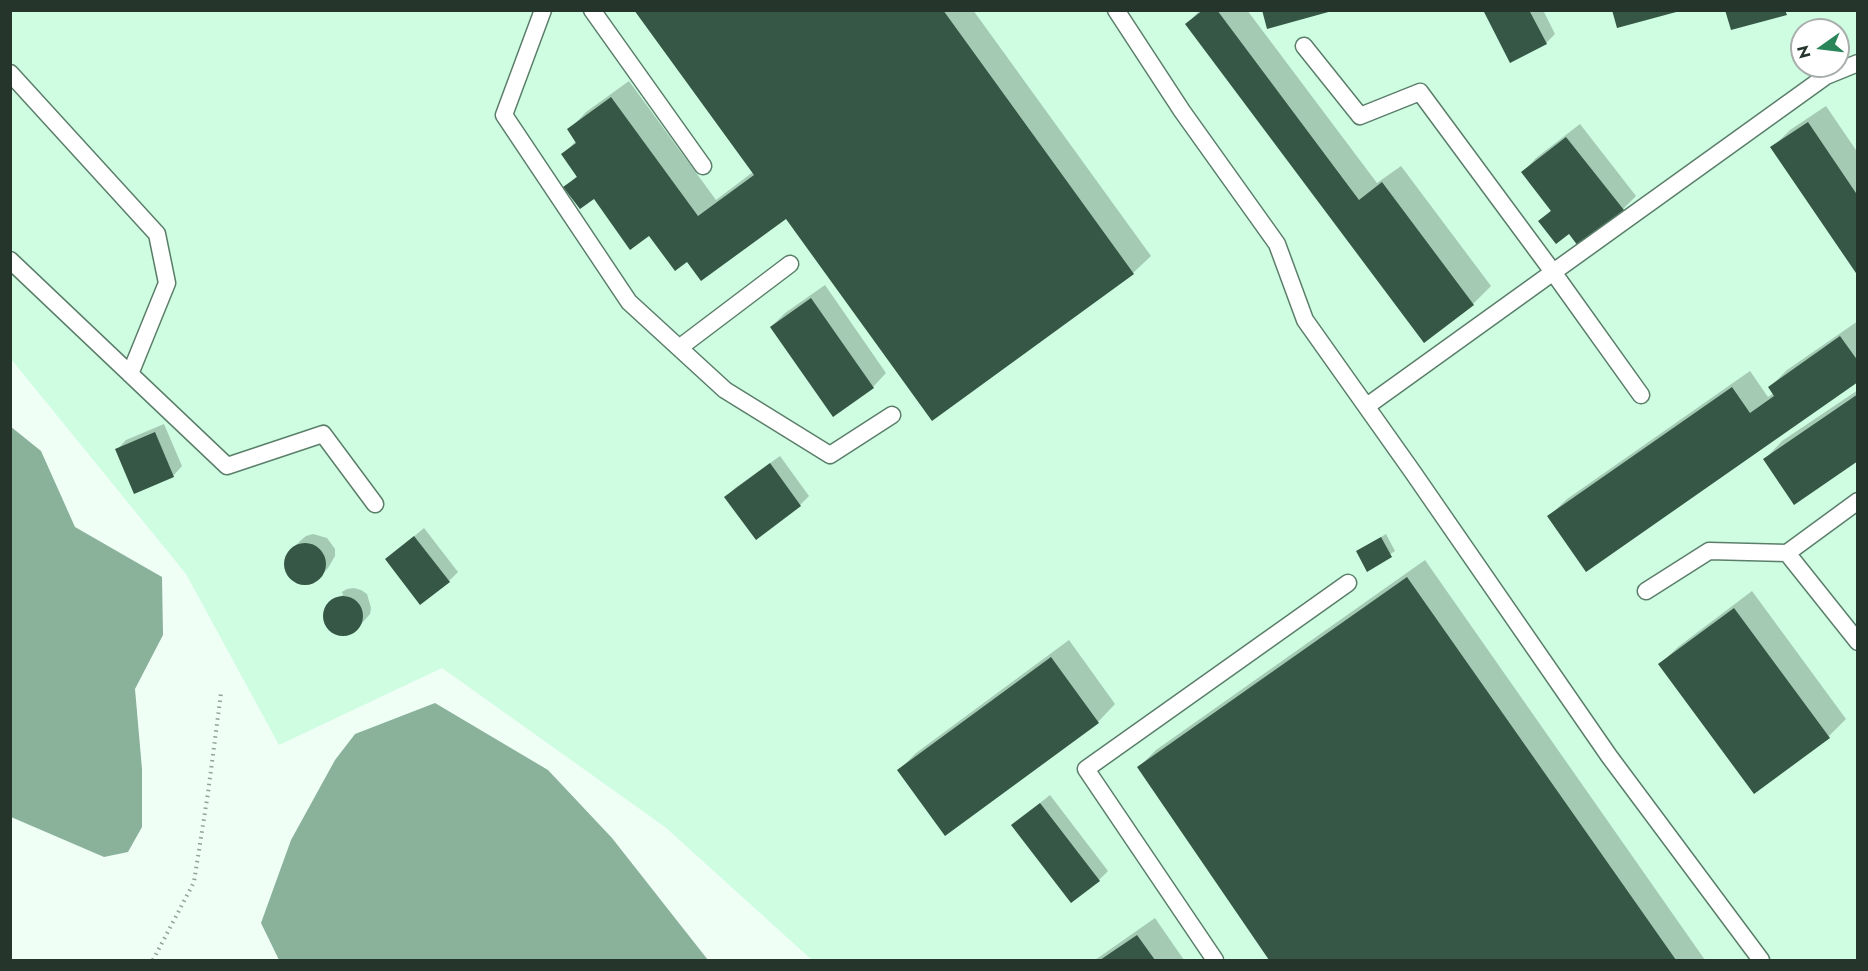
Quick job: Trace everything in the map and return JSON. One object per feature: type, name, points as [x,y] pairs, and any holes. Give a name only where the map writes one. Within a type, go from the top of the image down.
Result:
[{"type":"lane","points":[[543,10],[504,115],[629,302],[725,390],[830,455],[892,415]]},
{"type":"lane","points":[[592,10],[703,166]]},
{"type":"lane","points":[[1116,10],[1182,111],[1277,244],[1305,320],[1609,756],[1761,960]]},
{"type":"lane","points":[[1304,46],[1360,116],[1420,92],[1641,395]]},
{"type":"lane","points":[[1366,406],[1826,76],[1857,63]]},
{"type":"lane","points":[[10,73],[157,234],[167,283],[130,374]]},
{"type":"lane","points":[[10,260],[227,466],[323,434],[375,504]]},
{"type":"lane","points":[[679,348],[790,264]]},
{"type":"lane","points":[[1646,591],[1709,551],[1787,553],[1857,501]]},
{"type":"lane","points":[[1787,553],[1857,642]]},
{"type":"lane","points":[[1215,960],[1086,769],[1348,583]]},
{"type":"path","points":[[153,960],[194,882],[221,693]]},
{"type":"shaded area","points":[[10,11],[1857,11],[1857,960],[812,960],[665,827],[442,668],[279,745],[186,574],[11,359]]},
{"type":"shaded area","points":[[10,426],[41,451],[75,527],[162,577],[163,635],[135,689],[142,769],[142,827],[128,852],[104,857],[11,817]]},
{"type":"shaded area","points":[[435,703],[548,770],[612,838],[708,960],[279,960],[261,923],[291,840],[335,760],[355,734]]},
{"type":"building","points":[[634,10],[943,10],[1134,274],[932,421],[786,219],[701,281],[687,262],[675,271],[649,236],[630,250],[594,199],[580,209],[563,187],[577,177],[561,154],[576,143],[567,129],[611,97],[698,216],[754,175]]},
{"type":"building","points":[[1203,10],[1217,10],[1359,200],[1382,182],[1474,305],[1424,343],[1185,24]]},
{"type":"building","points":[[1262,10],[1332,10],[1332,11],[1267,29]]},
{"type":"building","points":[[1483,10],[1529,10],[1547,44],[1510,63]]},
{"type":"building","points":[[1612,10],[1680,10],[1680,11],[1617,28]]},
{"type":"building","points":[[1725,10],[1785,10],[1787,15],[1731,30]]},
{"type":"building","points":[[1808,122],[1858,196],[1858,276],[1770,147]]},
{"type":"building","points":[[1566,137],[1624,210],[1578,246],[1569,234],[1556,244],[1538,221],[1551,211],[1521,172]]},
{"type":"building","points":[[811,298],[874,388],[833,417],[770,327]]},
{"type":"building","points":[[1840,336],[1858,361],[1858,382],[1586,572],[1547,516],[1732,387],[1750,413],[1774,396],[1768,387]]},
{"type":"building","points":[[1858,394],[1858,461],[1794,505],[1763,459]]},
{"type":"building","points":[[155,432],[174,477],[134,494],[115,449]]},
{"type":"building","points":[[770,463],[801,506],[756,540],[724,497]]},
{"type":"building","points":[[414,536],[450,582],[420,605],[385,559]]},
{"type":"building","points":[[1381,537],[1392,557],[1367,572],[1356,551]]},
{"type":"building","points":[[305,543],[320,549],[326,564],[320,579],[305,585],[290,579],[284,564],[290,549]]},
{"type":"building","points":[[1407,577],[1676,960],[1269,960],[1137,767]]},
{"type":"building","points":[[343,596],[357,602],[363,616],[357,630],[343,636],[329,630],[323,616],[329,602]]},
{"type":"building","points":[[1734,608],[1830,738],[1754,794],[1658,664]]},
{"type":"building","points":[[1051,657],[1099,723],[945,836],[897,770]]},
{"type":"building","points":[[1040,803],[1100,881],[1071,903],[1011,825]]},
{"type":"building","points":[[1137,935],[1155,960],[1100,960]]}]
